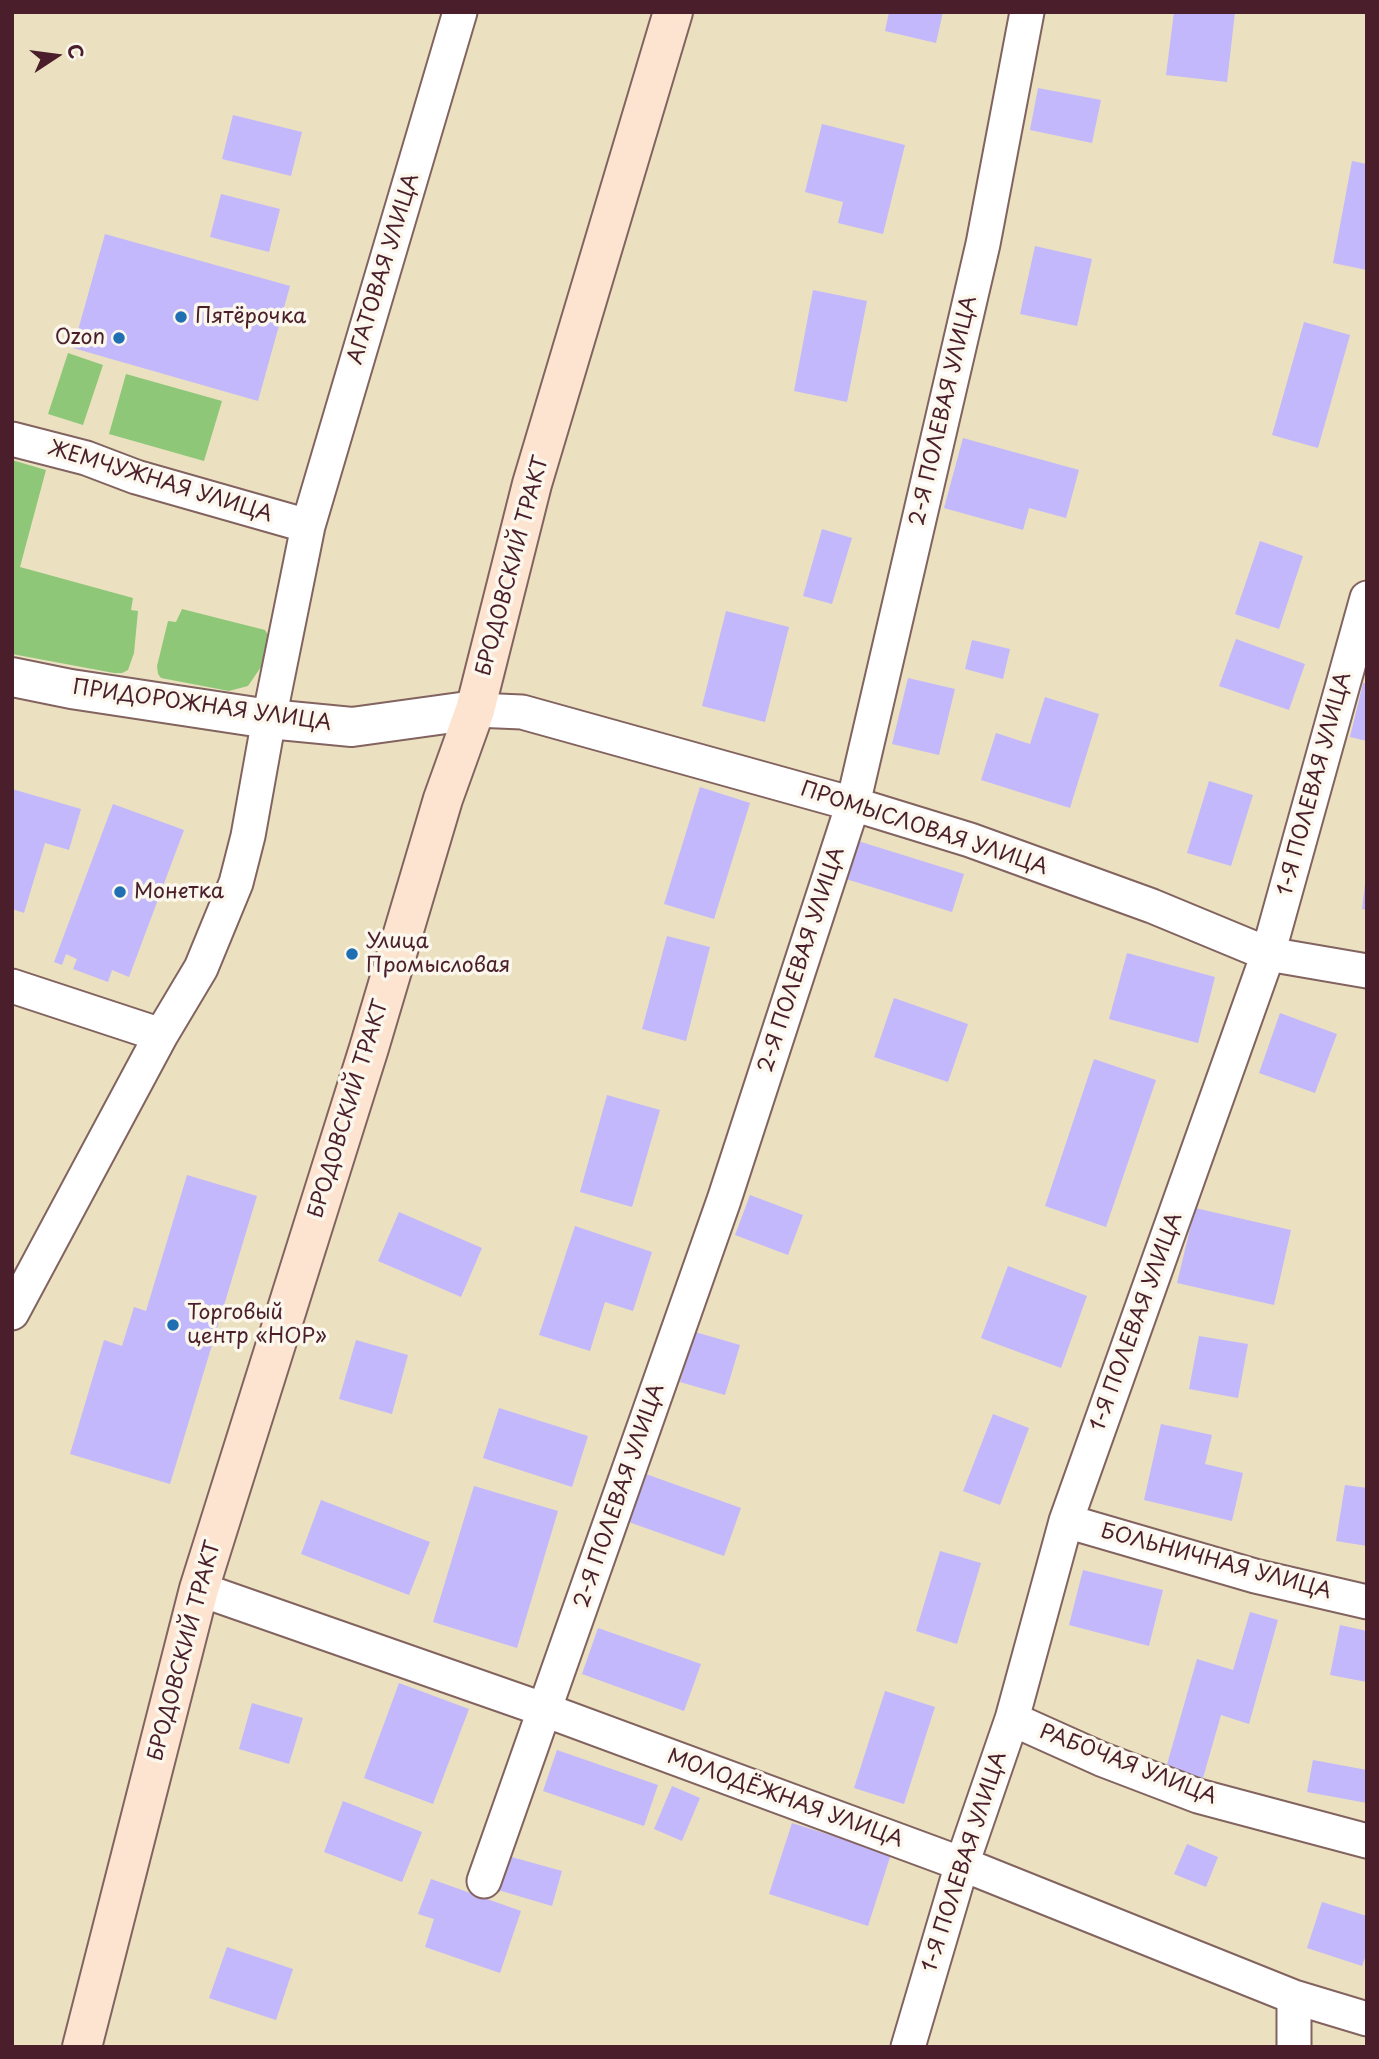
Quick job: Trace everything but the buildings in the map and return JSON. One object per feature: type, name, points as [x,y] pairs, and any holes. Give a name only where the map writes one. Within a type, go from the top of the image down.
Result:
[{"type":"main road","name":"БРОДОВСКИЙ ТРАКТ","points":[[82,2047],[200,1589],[369,1048],[443,799],[475,710],[532,484],[673,12]]},
{"type":"street","name":"АГАТОВАЯ УЛИЦА","points":[[12,1313],[161,1035],[201,968],[236,883],[248,836],[308,526],[460,12]]},
{"type":"street","name":"2-Я ПОЛЕВАЯ УЛИЦА","points":[[484,1881],[724,1200],[853,804],[983,244],[1027,12]]},
{"type":"street","name":"ЖЕМЧУЖНАЯ УЛИЦА","points":[[12,439],[86,458],[136,477],[308,526]]},
{"type":"street","name":"1-Я ПОЛЕВАЯ УЛИЦА","points":[[908,2047],[962,1864],[1012,1719],[1066,1521],[1268,954],[1367,598]]},
{"type":"street","name":"ПРИДОРОЖНАЯ УЛИЦА","points":[[12,677],[71,689],[269,719],[352,727],[475,710]]},
{"type":"street","name":"ПРОМЫСЛОВАЯ УЛИЦА","points":[[475,710],[522,712],[853,804],[970,840],[1152,906],[1268,954],[1367,971]]},
{"type":"street","points":[[12,986],[161,1035]]},
{"type":"street","name":"БОЛЬНИЧНАЯ УЛИЦА","points":[[1066,1521],[1255,1576],[1367,1602]]},
{"type":"street","name":"МОЛОДЁЖНАЯ УЛИЦА","points":[[200,1589],[545,1710],[962,1864],[1294,1997],[1367,2019]]},
{"type":"street","name":"РАБОЧАЯ УЛИЦА","points":[[1012,1719],[1101,1759],[1198,1796],[1367,1841]]},
{"type":"street","points":[[1294,1997],[1294,2047]]},
{"type":"green space","points":[[68,353],[103,365],[83,425],[48,414]]},
{"type":"green space","points":[[126,374],[222,401],[204,461],[109,434]]},
{"type":"green space","points":[[12,460],[46,470],[20,567],[133,598],[131,610],[138,611],[134,653],[128,670],[114,673],[12,654]]},
{"type":"green space","points":[[182,609],[265,630],[268,635],[261,667],[248,686],[229,691],[161,678],[157,666],[168,621],[176,622]]},
{"type":"place","name":"Пятёрочка","points":[[181,317]]},
{"type":"place","name":"Ozon","points":[[119,338]]},
{"type":"place","name":"Монетка","points":[[120,892]]},
{"type":"place","name":"Улица Промысловая","points":[[352,954]]},
{"type":"place","name":"Торговый центр «НОР»","points":[[173,1325]]}]
